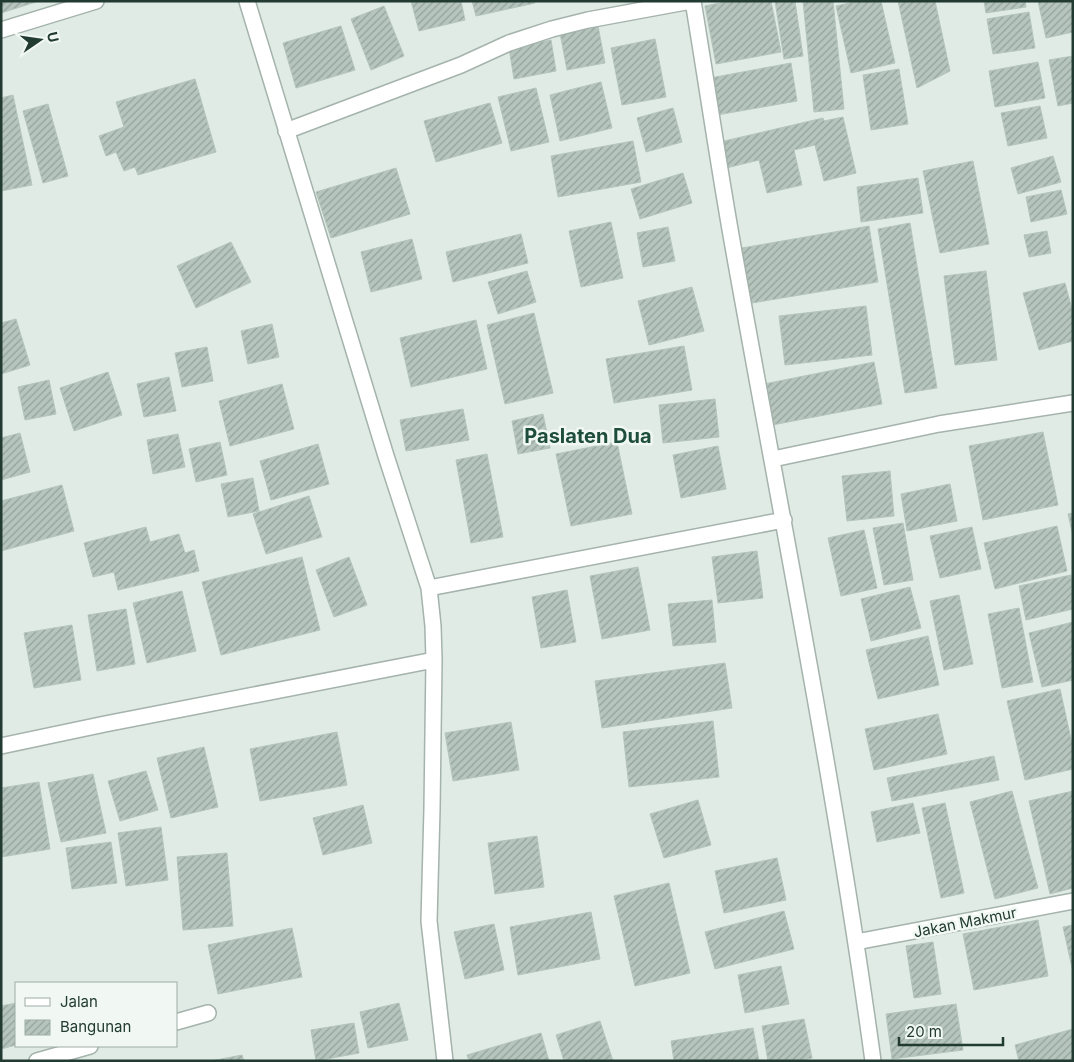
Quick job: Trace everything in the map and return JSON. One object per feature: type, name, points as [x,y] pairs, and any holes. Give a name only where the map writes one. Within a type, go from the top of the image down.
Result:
[{"type":"street","points":[[1,30],[96,1]]},
{"type":"street","points":[[247,1],[386,456],[429,588],[434,660],[429,921],[445,1061]]},
{"type":"street","points":[[286,132],[461,65],[509,44],[552,29],[588,20],[692,1],[734,249],[784,520],[856,942],[873,1061]]},
{"type":"street","points":[[773,459],[939,424],[1073,403]]},
{"type":"street","points":[[429,588],[784,520]]},
{"type":"street","points":[[1,746],[434,660]]},
{"type":"street","name":"Jakan Makmur","points":[[856,942],[1073,901]]},
{"type":"street","points":[[178,1021],[208,1013]]},
{"type":"street","points":[[37,1061],[86,1047]]},
{"type":"building","points":[[1,1],[39,1],[1,13]]},
{"type":"building","points":[[411,1],[461,1],[465,20],[419,31]]},
{"type":"building","points":[[472,1],[534,1],[535,3],[476,16]]},
{"type":"building","points":[[730,1],[771,1],[781,52],[716,64],[705,6]]},
{"type":"building","points":[[775,1],[795,1],[803,56],[784,59]]},
{"type":"building","points":[[803,1],[833,1],[844,109],[814,112]]},
{"type":"building","points":[[858,1],[881,1],[895,63],[851,73],[836,6]]},
{"type":"building","points":[[898,1],[935,1],[950,71],[917,88]]},
{"type":"building","points":[[984,1],[1025,1],[1026,7],[986,13]]},
{"type":"building","points":[[1038,1],[1073,1],[1073,32],[1046,38]]},
{"type":"building","points":[[384,6],[404,56],[371,70],[351,19]]},
{"type":"building","points":[[1029,12],[1035,48],[993,54],[987,19]]},
{"type":"building","points":[[341,26],[355,70],[296,88],[283,43]]},
{"type":"building","points":[[598,26],[605,63],[567,70],[560,33]]},
{"type":"building","points":[[655,39],[666,97],[622,105],[611,48]]},
{"type":"building","points":[[551,40],[556,71],[514,79],[509,48]]},
{"type":"building","points":[[1073,56],[1073,103],[1058,106],[1049,60]]},
{"type":"building","points":[[1038,62],[1045,98],[995,107],[989,71]]},
{"type":"building","points":[[791,63],[797,101],[717,115],[710,78]]},
{"type":"building","points":[[899,69],[908,124],[871,130],[863,75]]},
{"type":"building","points":[[195,79],[216,152],[138,175],[135,167],[124,171],[116,152],[106,156],[99,136],[124,127],[116,102]]},
{"type":"building","points":[[601,82],[612,128],[560,141],[550,95]]},
{"type":"building","points":[[536,88],[549,142],[511,151],[498,97]]},
{"type":"building","points":[[13,95],[32,185],[1,191],[1,98]]},
{"type":"building","points":[[490,103],[502,143],[436,162],[424,121]]},
{"type":"building","points":[[48,104],[68,176],[43,183],[23,111]]},
{"type":"building","points":[[1040,106],[1047,138],[1008,146],[1001,113]]},
{"type":"building","points":[[673,108],[682,142],[646,152],[637,118]]},
{"type":"building","points":[[843,117],[856,173],[824,181],[815,145],[794,150],[802,185],[767,193],[759,160],[726,168],[720,142],[823,118],[824,121]]},
{"type":"building","points":[[633,141],[641,182],[558,197],[551,156]]},
{"type":"building","points":[[1053,156],[1061,182],[1018,194],[1011,168]]},
{"type":"building","points":[[973,161],[989,244],[940,253],[923,171]]},
{"type":"building","points":[[396,168],[410,214],[331,238],[316,192]]},
{"type":"building","points":[[683,173],[692,203],[640,219],[631,189]]},
{"type":"building","points":[[918,178],[923,213],[861,222],[857,187]]},
{"type":"building","points":[[1061,190],[1067,214],[1031,222],[1026,197]]},
{"type":"building","points":[[611,222],[623,278],[581,287],[569,231]]},
{"type":"building","points":[[910,223],[937,388],[905,393],[878,229]]},
{"type":"building","points":[[869,226],[878,282],[746,304],[736,249]]},
{"type":"building","points":[[668,227],[675,261],[643,267],[637,233]]},
{"type":"building","points":[[1047,231],[1051,253],[1029,257],[1024,235]]},
{"type":"building","points":[[521,234],[528,263],[453,282],[446,252]]},
{"type":"building","points":[[412,239],[422,279],[371,292],[361,252]]},
{"type":"building","points":[[231,242],[251,282],[196,308],[177,266]]},
{"type":"building","points":[[527,271],[536,302],[498,314],[488,282]]},
{"type":"building","points":[[986,271],[997,360],[955,365],[944,276]]},
{"type":"building","points":[[1065,283],[1073,313],[1073,341],[1039,350],[1023,293]]},
{"type":"building","points":[[692,287],[704,331],[649,345],[638,301]]},
{"type":"building","points":[[866,306],[872,355],[785,365],[779,316]]},
{"type":"building","points":[[534,313],[553,393],[505,404],[487,325]]},
{"type":"building","points":[[16,319],[30,365],[1,374],[1,323]]},
{"type":"building","points":[[476,320],[487,369],[411,387],[400,338]]},
{"type":"building","points":[[272,324],[279,357],[248,364],[241,331]]},
{"type":"building","points":[[684,346],[692,390],[614,403],[606,359]]},
{"type":"building","points":[[207,347],[213,381],[182,387],[175,353]]},
{"type":"building","points":[[874,362],[882,404],[767,426],[759,385]]},
{"type":"building","points":[[108,372],[122,415],[74,431],[60,388]]},
{"type":"building","points":[[169,377],[176,411],[144,417],[137,384]]},
{"type":"building","points":[[49,380],[56,414],[25,420],[18,387]]},
{"type":"building","points":[[282,384],[294,429],[230,446],[219,401]]},
{"type":"building","points":[[715,399],[719,437],[663,443],[659,405]]},
{"type":"building","points":[[463,409],[469,440],[406,451],[400,420]]},
{"type":"building","points":[[543,414],[550,448],[518,454],[512,421]]},
{"type":"building","points":[[1043,432],[1058,505],[983,520],[969,446]]},
{"type":"building","points":[[20,433],[30,472],[1,480],[1,438]]},
{"type":"building","points":[[178,434],[185,467],[153,474],[147,440]]},
{"type":"building","points":[[220,442],[227,475],[196,482],[189,449]]},
{"type":"building","points":[[617,442],[632,514],[571,526],[556,454]]},
{"type":"building","points":[[318,444],[329,484],[271,500],[260,461]]},
{"type":"building","points":[[718,446],[726,489],[681,498],[673,455]]},
{"type":"building","points":[[487,454],[503,537],[471,543],[456,460]]},
{"type":"building","points":[[890,471],[894,516],[847,521],[842,476]]},
{"type":"building","points":[[253,478],[259,511],[228,517],[221,484]]},
{"type":"building","points":[[950,484],[957,521],[907,531],[901,494]]},
{"type":"building","points":[[62,485],[74,531],[1,551],[1,501]]},
{"type":"building","points":[[309,496],[322,537],[266,554],[253,514]]},
{"type":"building","points":[[1073,513],[1073,536],[1068,514]]},
{"type":"building","points":[[903,523],[913,580],[884,585],[873,528]]},
{"type":"building","points":[[1057,526],[1067,571],[995,589],[984,543]]},
{"type":"building","points":[[146,527],[150,542],[179,534],[185,553],[194,550],[199,571],[118,590],[114,572],[93,577],[84,543]]},
{"type":"building","points":[[972,527],[981,569],[940,578],[930,536]]},
{"type":"building","points":[[864,530],[877,588],[841,596],[828,538]]},
{"type":"building","points":[[757,551],[763,598],[718,603],[712,557]]},
{"type":"building","points":[[302,557],[320,630],[221,655],[202,582]]},
{"type":"building","points":[[349,557],[367,605],[334,617],[316,570]]},
{"type":"building","points":[[638,567],[650,630],[602,639],[590,576]]},
{"type":"building","points":[[1071,575],[1073,609],[1026,620],[1019,586]]},
{"type":"building","points":[[910,587],[921,628],[871,641],[861,599]]},
{"type":"building","points":[[567,590],[576,642],[541,648],[532,597]]},
{"type":"building","points":[[182,591],[196,651],[147,663],[133,603]]},
{"type":"building","points":[[959,595],[973,664],[944,670],[930,601]]},
{"type":"building","points":[[712,600],[716,642],[673,646],[668,604]]},
{"type":"building","points":[[1019,608],[1033,682],[1002,688],[988,614]]},
{"type":"building","points":[[126,609],[135,664],[97,671],[88,615]]},
{"type":"building","points":[[1073,622],[1073,680],[1042,687],[1029,633]]},
{"type":"building","points":[[72,625],[81,680],[34,688],[24,633]]},
{"type":"building","points":[[928,636],[939,685],[878,699],[866,650]]},
{"type":"building","points":[[725,663],[732,708],[602,728],[595,681]]},
{"type":"building","points":[[1060,689],[1073,748],[1073,769],[1025,780],[1007,701]]},
{"type":"building","points":[[938,714],[947,754],[874,770],[865,729]]},
{"type":"building","points":[[713,721],[719,777],[629,787],[623,732]]},
{"type":"building","points":[[511,722],[519,770],[453,781],[445,733]]},
{"type":"building","points":[[337,732],[347,785],[260,801],[250,749]]},
{"type":"building","points":[[204,747],[218,807],[171,818],[157,758]]},
{"type":"building","points":[[994,756],[999,780],[892,801],[887,778]]},
{"type":"building","points":[[146,771],[158,810],[120,821],[108,781]]},
{"type":"building","points":[[93,774],[106,833],[61,842],[48,783]]},
{"type":"building","points":[[39,782],[50,849],[1,857],[1,788]]},
{"type":"building","points":[[1012,791],[1038,888],[995,899],[970,802]]},
{"type":"building","points":[[1073,791],[1073,888],[1050,894],[1029,801]]},
{"type":"building","points":[[698,800],[711,845],[664,858],[650,814]]},
{"type":"building","points":[[913,803],[920,833],[877,842],[871,812]]},
{"type":"building","points":[[945,803],[964,893],[941,898],[922,808]]},
{"type":"building","points":[[363,805],[372,843],[323,855],[313,818]]},
{"type":"building","points":[[161,827],[168,880],[126,886],[118,833]]},
{"type":"building","points":[[537,836],[544,887],[495,894],[488,843]]},
{"type":"building","points":[[111,842],[117,883],[72,889],[66,848]]},
{"type":"building","points":[[227,853],[233,926],[183,930],[177,857]]},
{"type":"building","points":[[777,858],[786,900],[724,913],[715,871]]},
{"type":"building","points":[[669,883],[690,973],[635,986],[614,896]]},
{"type":"building","points":[[784,911],[794,949],[715,969],[705,932]]},
{"type":"building","points":[[591,912],[600,959],[518,975],[510,927]]},
{"type":"building","points":[[1038,920],[1048,976],[974,990],[963,934]]},
{"type":"building","points":[[494,924],[504,970],[465,979],[454,932]]},
{"type":"building","points":[[1073,925],[1073,972],[1063,927]]},
{"type":"building","points":[[292,928],[302,977],[218,994],[208,945]]},
{"type":"building","points":[[933,942],[941,994],[914,998],[906,946]]},
{"type":"building","points":[[781,966],[789,1004],[745,1013],[738,975]]},
{"type":"building","points":[[15,1003],[15,1045],[1,1049],[1,1006]]},
{"type":"building","points":[[399,1003],[408,1040],[368,1048],[360,1012]]},
{"type":"building","points":[[956,1004],[963,1050],[892,1059],[886,1014]]},
{"type":"building","points":[[804,1019],[812,1058],[799,1061],[768,1061],[762,1026]]},
{"type":"building","points":[[600,1021],[613,1061],[564,1061],[556,1035]]},
{"type":"building","points":[[354,1023],[359,1053],[316,1061],[311,1030]]},
{"type":"building","points":[[753,1028],[759,1061],[674,1061],[671,1041]]},
{"type":"building","points":[[1073,1029],[1073,1061],[1019,1061],[1015,1045]]},
{"type":"building","points":[[541,1033],[549,1061],[469,1061],[467,1055]]},
{"type":"building","points":[[242,1055],[244,1061],[211,1061]]},
{"type":"district","name":"Paslaten Dua","points":[[588,436]]}]
